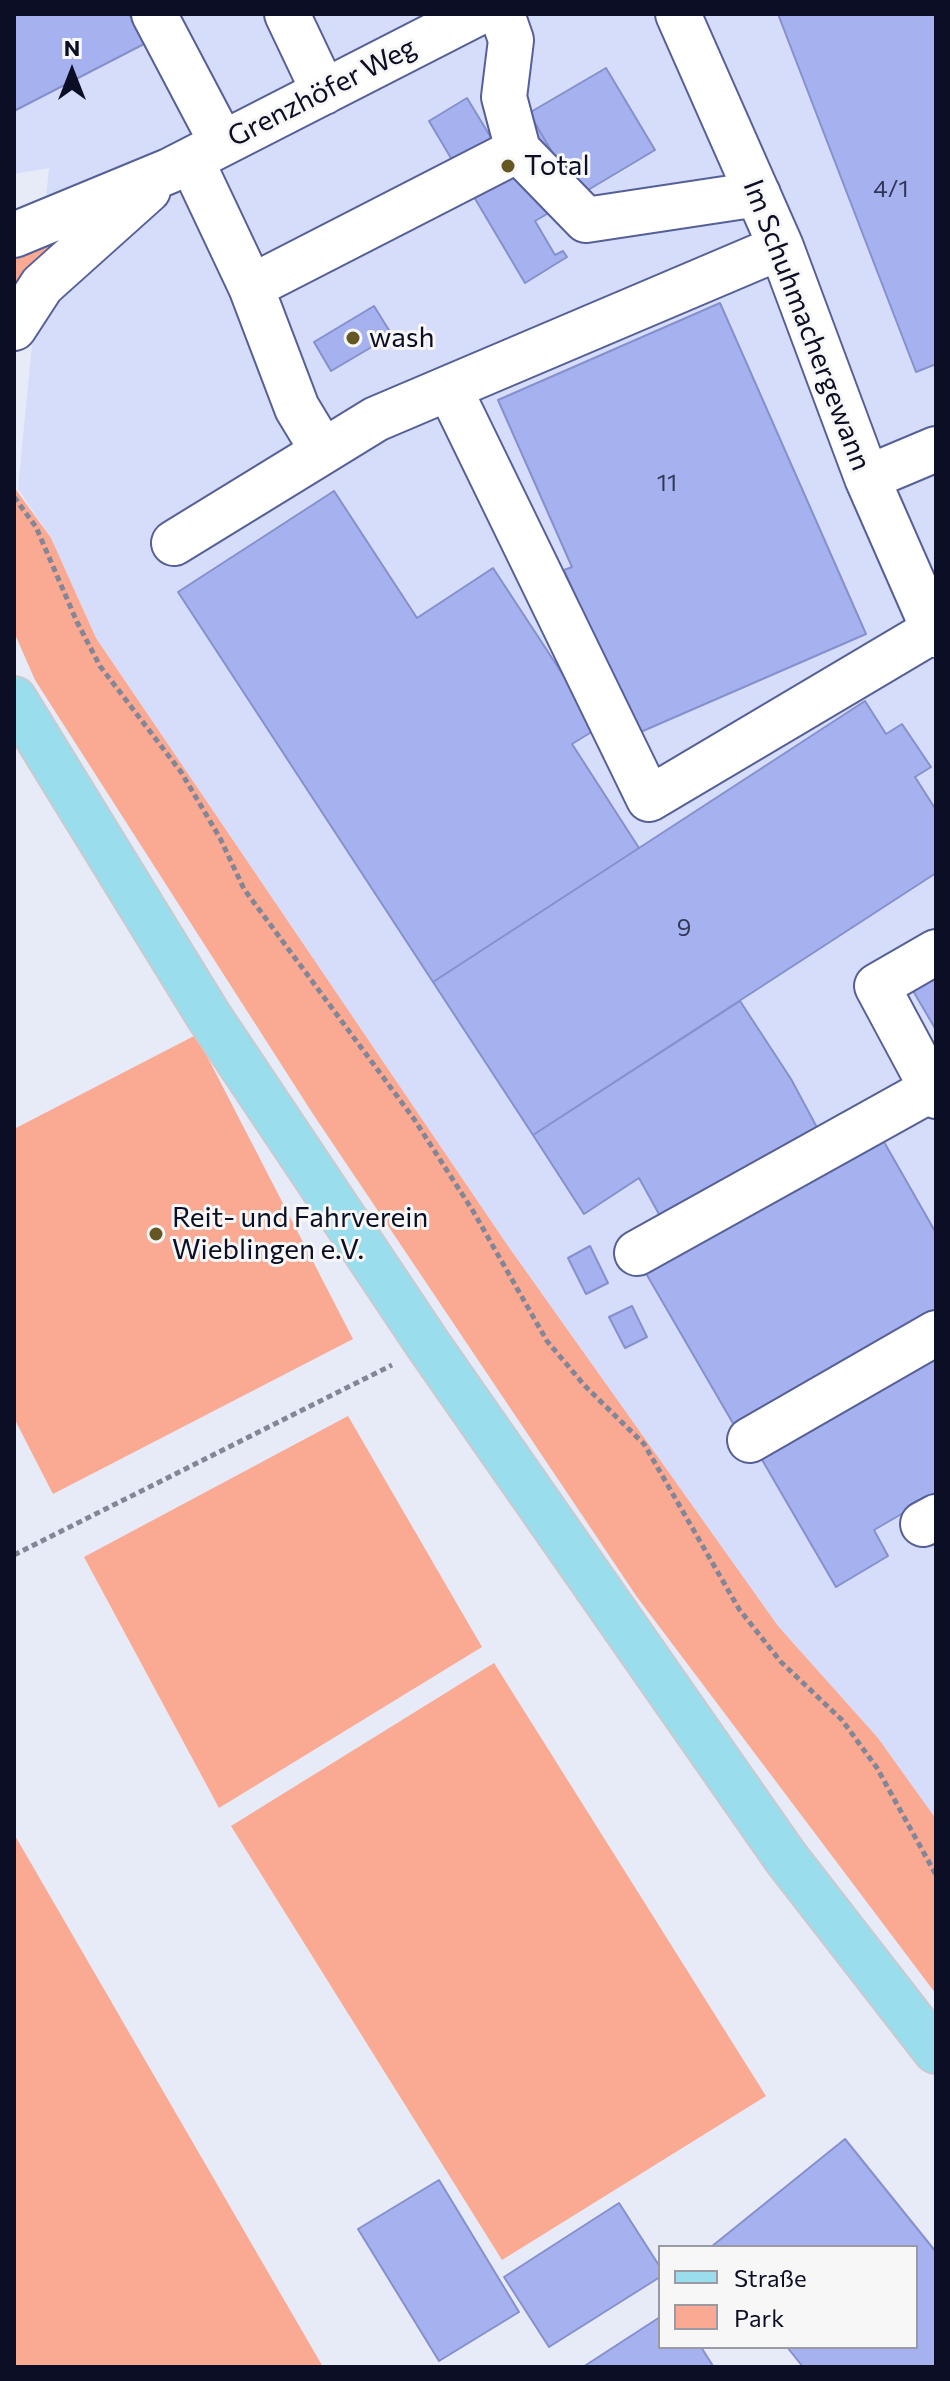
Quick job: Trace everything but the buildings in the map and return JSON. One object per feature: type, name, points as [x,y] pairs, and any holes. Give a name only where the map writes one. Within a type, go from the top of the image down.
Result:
[{"type":"main road","points":[[14,699],[208,1015],[429,1346],[786,1858],[936,2051]]},
{"type":"street","points":[[154,14],[194,158],[251,287],[297,408],[323,451]]},
{"type":"street","points":[[287,14],[324,92]]},
{"type":"street","name":"Grenzhöfer Weg","points":[[21,227],[194,158],[476,14]]},
{"type":"street","points":[[502,14],[511,40],[504,97],[518,150],[586,220],[758,194]]},
{"type":"street","name":"Im Schuhmachergewann","points":[[678,14],[781,247],[867,478],[935,633]]},
{"type":"street","points":[[251,287],[518,150]]},
{"type":"street","name":"Grenzhöfer Weg","points":[[14,328],[28,294],[194,158]]},
{"type":"street","points":[[174,543],[376,419],[781,247]]},
{"type":"street","points":[[449,388],[649,799],[935,633]]},
{"type":"street","points":[[867,478],[936,449]]},
{"type":"street","points":[[637,1253],[934,1093],[877,986],[936,952]]},
{"type":"street","points":[[750,1440],[936,1333]]},
{"type":"path","points":[[14,497],[36,527],[77,622],[100,666],[181,772],[220,838],[244,889],[334,1015],[414,1119],[473,1211],[547,1341],[585,1386],[644,1444],[739,1609],[781,1662],[842,1720],[877,1768],[936,1875]]},
{"type":"path","points":[[14,1555],[429,1346]]},
{"type":"shaded area","points":[[14,14],[936,14],[936,1819],[878,1738],[778,1626],[508,1246],[96,638],[51,538],[18,489],[49,168],[14,174]]},
{"type":"green space","points":[[88,207],[58,257],[14,284],[14,248]]},
{"type":"green space","points":[[14,487],[51,538],[96,638],[508,1246],[778,1626],[878,1738],[936,1819],[936,1994],[637,1597],[313,1114],[35,680],[14,632]]},
{"type":"green space","name":"Reit- und Fahrverein Wieblingen e.V.","points":[[196,1035],[353,1339],[53,1494],[14,1418],[14,1129]]},
{"type":"green space","points":[[348,1416],[482,1647],[219,1808],[84,1557]]},
{"type":"green space","points":[[494,1663],[766,2096],[502,2260],[231,1826]]},
{"type":"green space","points":[[14,1834],[323,2367],[14,2367]]},
{"type":"place","name":"Total","points":[[508,166]]},
{"type":"place","name":"wash","points":[[353,338]]},
{"type":"place","name":"Reit- und Fahrverein Wieblingen e.V.","points":[[156,1234]]}]
